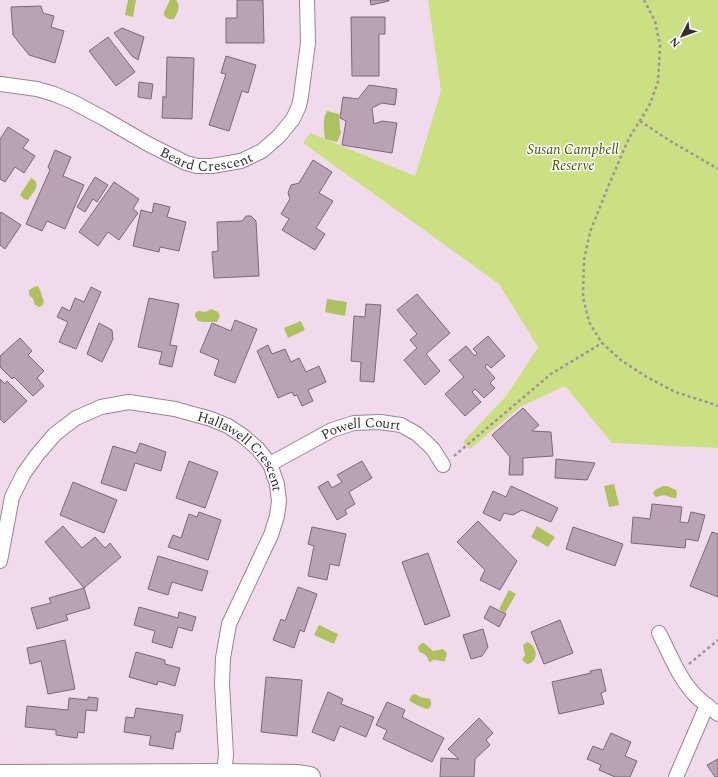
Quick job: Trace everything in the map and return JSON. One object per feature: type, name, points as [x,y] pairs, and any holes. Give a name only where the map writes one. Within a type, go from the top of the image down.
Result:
[{"type":"street","name":"Beard Crescent","points":[[0,84],[37,89],[73,102],[148,144],[186,163],[197,166],[212,166],[241,161],[262,151],[279,136],[293,119],[299,106],[308,43],[307,0]]},
{"type":"street","name":"Hallawell Crescent","points":[[0,561],[12,497],[24,473],[55,434],[76,418],[101,407],[129,402],[175,409],[211,419],[228,426],[258,449],[270,464],[277,484],[279,500],[277,516],[271,535],[229,624],[223,658],[222,684],[226,756],[224,774]]},
{"type":"street","name":"Powell Court","points":[[270,464],[332,430],[354,422],[380,422],[401,425],[417,434],[433,449],[443,465]]},
{"type":"street","points":[[659,633],[679,673],[695,696],[718,714]]},
{"type":"street","points":[[676,777],[707,706]]},
{"type":"street","points":[[0,775],[97,776],[224,774],[298,775],[310,777]]},
{"type":"path","points":[[644,0],[655,21],[660,45],[658,82],[649,106],[629,138],[590,232],[584,260],[583,297],[588,322],[602,343],[622,361],[674,392],[718,406]]},
{"type":"path","points":[[640,121],[718,170]]},
{"type":"path","points":[[443,465],[551,374],[602,343]]},
{"type":"path","points":[[679,673],[718,640]]},
{"type":"green space","name":"Susan Campbell Reserve","points":[[428,0],[718,0],[718,448],[612,443],[565,386],[520,407],[470,449],[463,442],[507,395],[538,347],[499,284],[303,143],[310,133],[415,176],[441,91]]},
{"type":"shaded area","points":[[128,0],[136,0],[133,17],[125,15]]},
{"type":"shaded area","points":[[170,0],[176,0],[179,7],[174,19],[168,19],[164,15]]},
{"type":"shaded area","points":[[327,111],[339,114],[341,133],[337,142],[325,139],[324,121]]},
{"type":"shaded area","points":[[31,178],[35,180],[37,185],[28,200],[24,199],[20,195]]},
{"type":"shaded area","points":[[38,286],[44,302],[42,306],[39,307],[35,305],[33,299],[29,295],[29,290]]},
{"type":"shaded area","points":[[327,299],[347,302],[345,316],[325,312]]},
{"type":"shaded area","points":[[211,309],[218,312],[220,316],[217,322],[198,321],[195,313],[198,311],[206,312]]},
{"type":"shaded area","points":[[301,321],[305,330],[288,338],[284,328]]},
{"type":"shaded area","points":[[614,484],[619,505],[609,507],[604,486]]},
{"type":"shaded area","points":[[663,486],[676,490],[676,498],[664,495],[656,497],[653,493],[655,490]]},
{"type":"shaded area","points":[[537,526],[555,537],[548,547],[531,537]]},
{"type":"shaded area","points":[[509,590],[516,594],[505,613],[499,609]]},
{"type":"shaded area","points":[[319,625],[338,634],[334,644],[314,635]]},
{"type":"shaded area","points":[[527,642],[534,647],[536,656],[533,661],[527,664],[522,660],[525,655],[523,645]]},
{"type":"shaded area","points":[[422,643],[433,651],[443,649],[447,653],[445,661],[432,660],[430,662],[426,655],[418,649]]},
{"type":"shaded area","points":[[415,694],[420,697],[430,699],[431,704],[428,709],[409,700],[412,695]]},
{"type":"building","points":[[237,0],[263,0],[264,43],[226,43],[226,18],[237,18]]},
{"type":"building","points":[[370,0],[389,0],[389,1],[371,5]]},
{"type":"building","points":[[41,6],[43,13],[54,16],[51,27],[64,31],[55,63],[29,55],[13,35],[11,7]]},
{"type":"building","points":[[351,17],[385,17],[385,34],[379,34],[379,76],[352,76]]},
{"type":"building","points":[[122,28],[144,37],[138,60],[132,56],[114,33]]},
{"type":"building","points":[[108,37],[135,72],[116,86],[89,51]]},
{"type":"building","points":[[226,56],[256,65],[248,93],[242,91],[229,131],[209,125],[226,74],[221,73]]},
{"type":"building","points":[[167,57],[194,58],[192,119],[162,118],[163,96],[166,98]]},
{"type":"building","points":[[139,82],[153,84],[151,99],[138,97]]},
{"type":"building","points":[[369,85],[397,89],[395,105],[382,103],[372,108],[374,124],[382,121],[397,123],[392,153],[342,145],[346,121],[340,118],[343,97],[358,99]]},
{"type":"building","points":[[8,127],[29,140],[23,148],[35,156],[24,173],[15,167],[5,182],[0,179],[0,139]]},
{"type":"building","points":[[55,150],[71,157],[63,176],[84,185],[65,229],[47,221],[42,231],[26,224],[50,170],[48,167]]},
{"type":"building","points":[[313,160],[332,172],[319,193],[333,201],[316,228],[325,234],[315,250],[282,230],[289,219],[281,214],[290,199],[288,193],[291,185],[299,183]]},
{"type":"building","points":[[95,177],[108,185],[97,202],[93,199],[85,212],[77,207]]},
{"type":"building","points":[[114,182],[139,199],[133,209],[138,213],[119,240],[108,232],[98,246],[79,232]]},
{"type":"building","points":[[154,203],[170,207],[167,217],[186,222],[179,251],[160,247],[159,252],[133,246],[141,210],[152,213]]},
{"type":"building","points":[[1,212],[21,225],[5,249],[0,245]]},
{"type":"building","points":[[246,216],[251,216],[256,221],[259,276],[214,278],[212,252],[218,251],[217,222],[242,221]]},
{"type":"building","points":[[91,287],[101,292],[76,349],[59,342],[68,322],[57,317],[62,307],[70,311],[75,298],[84,302]]},
{"type":"building","points":[[417,294],[450,333],[426,354],[440,371],[425,385],[404,360],[417,348],[410,340],[417,334],[397,310]]},
{"type":"building","points":[[149,298],[179,304],[170,345],[177,346],[172,367],[159,364],[162,352],[138,347]]},
{"type":"building","points":[[366,304],[381,305],[374,382],[360,381],[361,362],[351,361],[354,316],[365,317]]},
{"type":"building","points":[[235,320],[257,329],[235,383],[214,375],[219,360],[200,352],[212,323],[231,331]]},
{"type":"building","points":[[99,323],[112,330],[113,339],[102,362],[87,354]]},
{"type":"building","points":[[488,336],[505,356],[491,368],[487,364],[485,367],[495,378],[490,383],[495,388],[484,398],[475,389],[472,392],[481,402],[465,416],[445,394],[464,377],[449,360],[466,346],[475,356],[477,353],[473,349]]},
{"type":"building","points":[[20,338],[32,351],[28,355],[44,371],[37,378],[44,386],[33,396],[14,377],[12,379],[0,367],[0,356]]},
{"type":"building","points":[[268,345],[272,354],[285,349],[291,362],[299,358],[306,372],[319,366],[326,382],[308,390],[313,401],[302,406],[297,395],[294,396],[292,392],[278,398],[257,351]]},
{"type":"building","points":[[0,379],[5,384],[7,381],[27,401],[4,423],[0,419]]},
{"type":"building","points":[[523,408],[539,425],[532,431],[551,432],[553,456],[523,458],[523,475],[509,475],[510,457],[492,435]]},
{"type":"building","points":[[140,443],[166,452],[161,471],[135,463],[126,491],[101,483],[113,446],[136,453]]},
{"type":"building","points":[[556,459],[595,463],[587,480],[555,478]]},
{"type":"building","points":[[189,461],[218,472],[205,508],[176,498]]},
{"type":"building","points":[[362,461],[372,478],[349,492],[355,504],[345,510],[347,514],[337,520],[318,487],[328,481],[332,488],[342,482],[337,475]]},
{"type":"building","points":[[73,482],[117,500],[104,533],[60,515]]},
{"type":"building","points":[[511,486],[558,508],[551,522],[522,510],[513,515],[504,513],[500,521],[483,513],[493,491],[506,497]]},
{"type":"building","points":[[652,504],[682,507],[680,522],[688,523],[691,512],[705,515],[698,541],[686,539],[685,548],[631,543],[633,517],[650,519]]},
{"type":"building","points":[[199,512],[221,520],[208,560],[168,547],[173,535],[181,538],[189,514],[197,517]]},
{"type":"building","points":[[478,521],[517,561],[500,590],[480,580],[485,570],[457,542]]},
{"type":"building","points":[[63,526],[82,548],[95,537],[105,548],[110,543],[121,557],[84,588],[45,542]]},
{"type":"building","points":[[312,527],[346,534],[339,566],[330,564],[327,580],[308,576],[314,546],[308,544]]},
{"type":"building","points":[[573,527],[623,544],[615,566],[566,549]]},
{"type":"building","points":[[712,532],[718,534],[718,597],[690,586]]},
{"type":"building","points":[[428,553],[450,616],[425,625],[402,562]]},
{"type":"building","points":[[158,556],[208,571],[202,591],[172,582],[168,595],[148,589]]},
{"type":"building","points":[[298,587],[317,594],[304,632],[300,630],[294,648],[273,640],[281,619],[285,621]]},
{"type":"building","points":[[84,588],[90,608],[66,615],[68,620],[37,629],[31,608],[51,603],[49,598]]},
{"type":"building","points":[[490,606],[506,614],[499,627],[484,618]]},
{"type":"building","points":[[139,607],[178,618],[179,612],[196,617],[192,631],[178,627],[172,648],[152,642],[155,631],[134,625]]},
{"type":"building","points":[[560,620],[573,653],[544,664],[531,632]]},
{"type":"building","points":[[483,629],[488,647],[482,656],[471,659],[463,635]]},
{"type":"building","points":[[65,640],[75,689],[48,694],[41,661],[30,664],[27,648]]},
{"type":"building","points":[[136,652],[165,660],[165,664],[180,668],[175,686],[158,681],[157,685],[129,677]]},
{"type":"building","points":[[601,669],[606,691],[601,693],[604,704],[559,714],[552,682],[591,673],[590,671]]},
{"type":"building","points":[[266,677],[302,680],[297,736],[261,732]]},
{"type":"building","points":[[328,692],[343,699],[341,704],[374,717],[366,737],[340,726],[334,741],[312,732]]},
{"type":"building","points":[[88,697],[98,698],[97,711],[86,710],[84,733],[78,732],[77,738],[56,735],[56,730],[25,727],[27,706],[68,710],[69,698],[88,700]]},
{"type":"building","points":[[387,702],[405,710],[402,717],[444,738],[432,762],[383,739],[387,730],[376,725]]},
{"type":"building","points":[[136,708],[183,715],[180,732],[176,732],[173,749],[149,745],[151,736],[124,732],[126,717],[134,718]]},
{"type":"building","points":[[479,718],[493,733],[486,740],[490,745],[475,759],[474,777],[440,777],[441,758],[459,759],[448,749]]},
{"type":"building","points":[[611,733],[631,742],[625,756],[637,761],[630,777],[615,777],[599,770],[601,765],[587,759],[593,746],[603,750]]},
{"type":"building","points":[[718,759],[718,777],[715,777],[707,765]]}]
